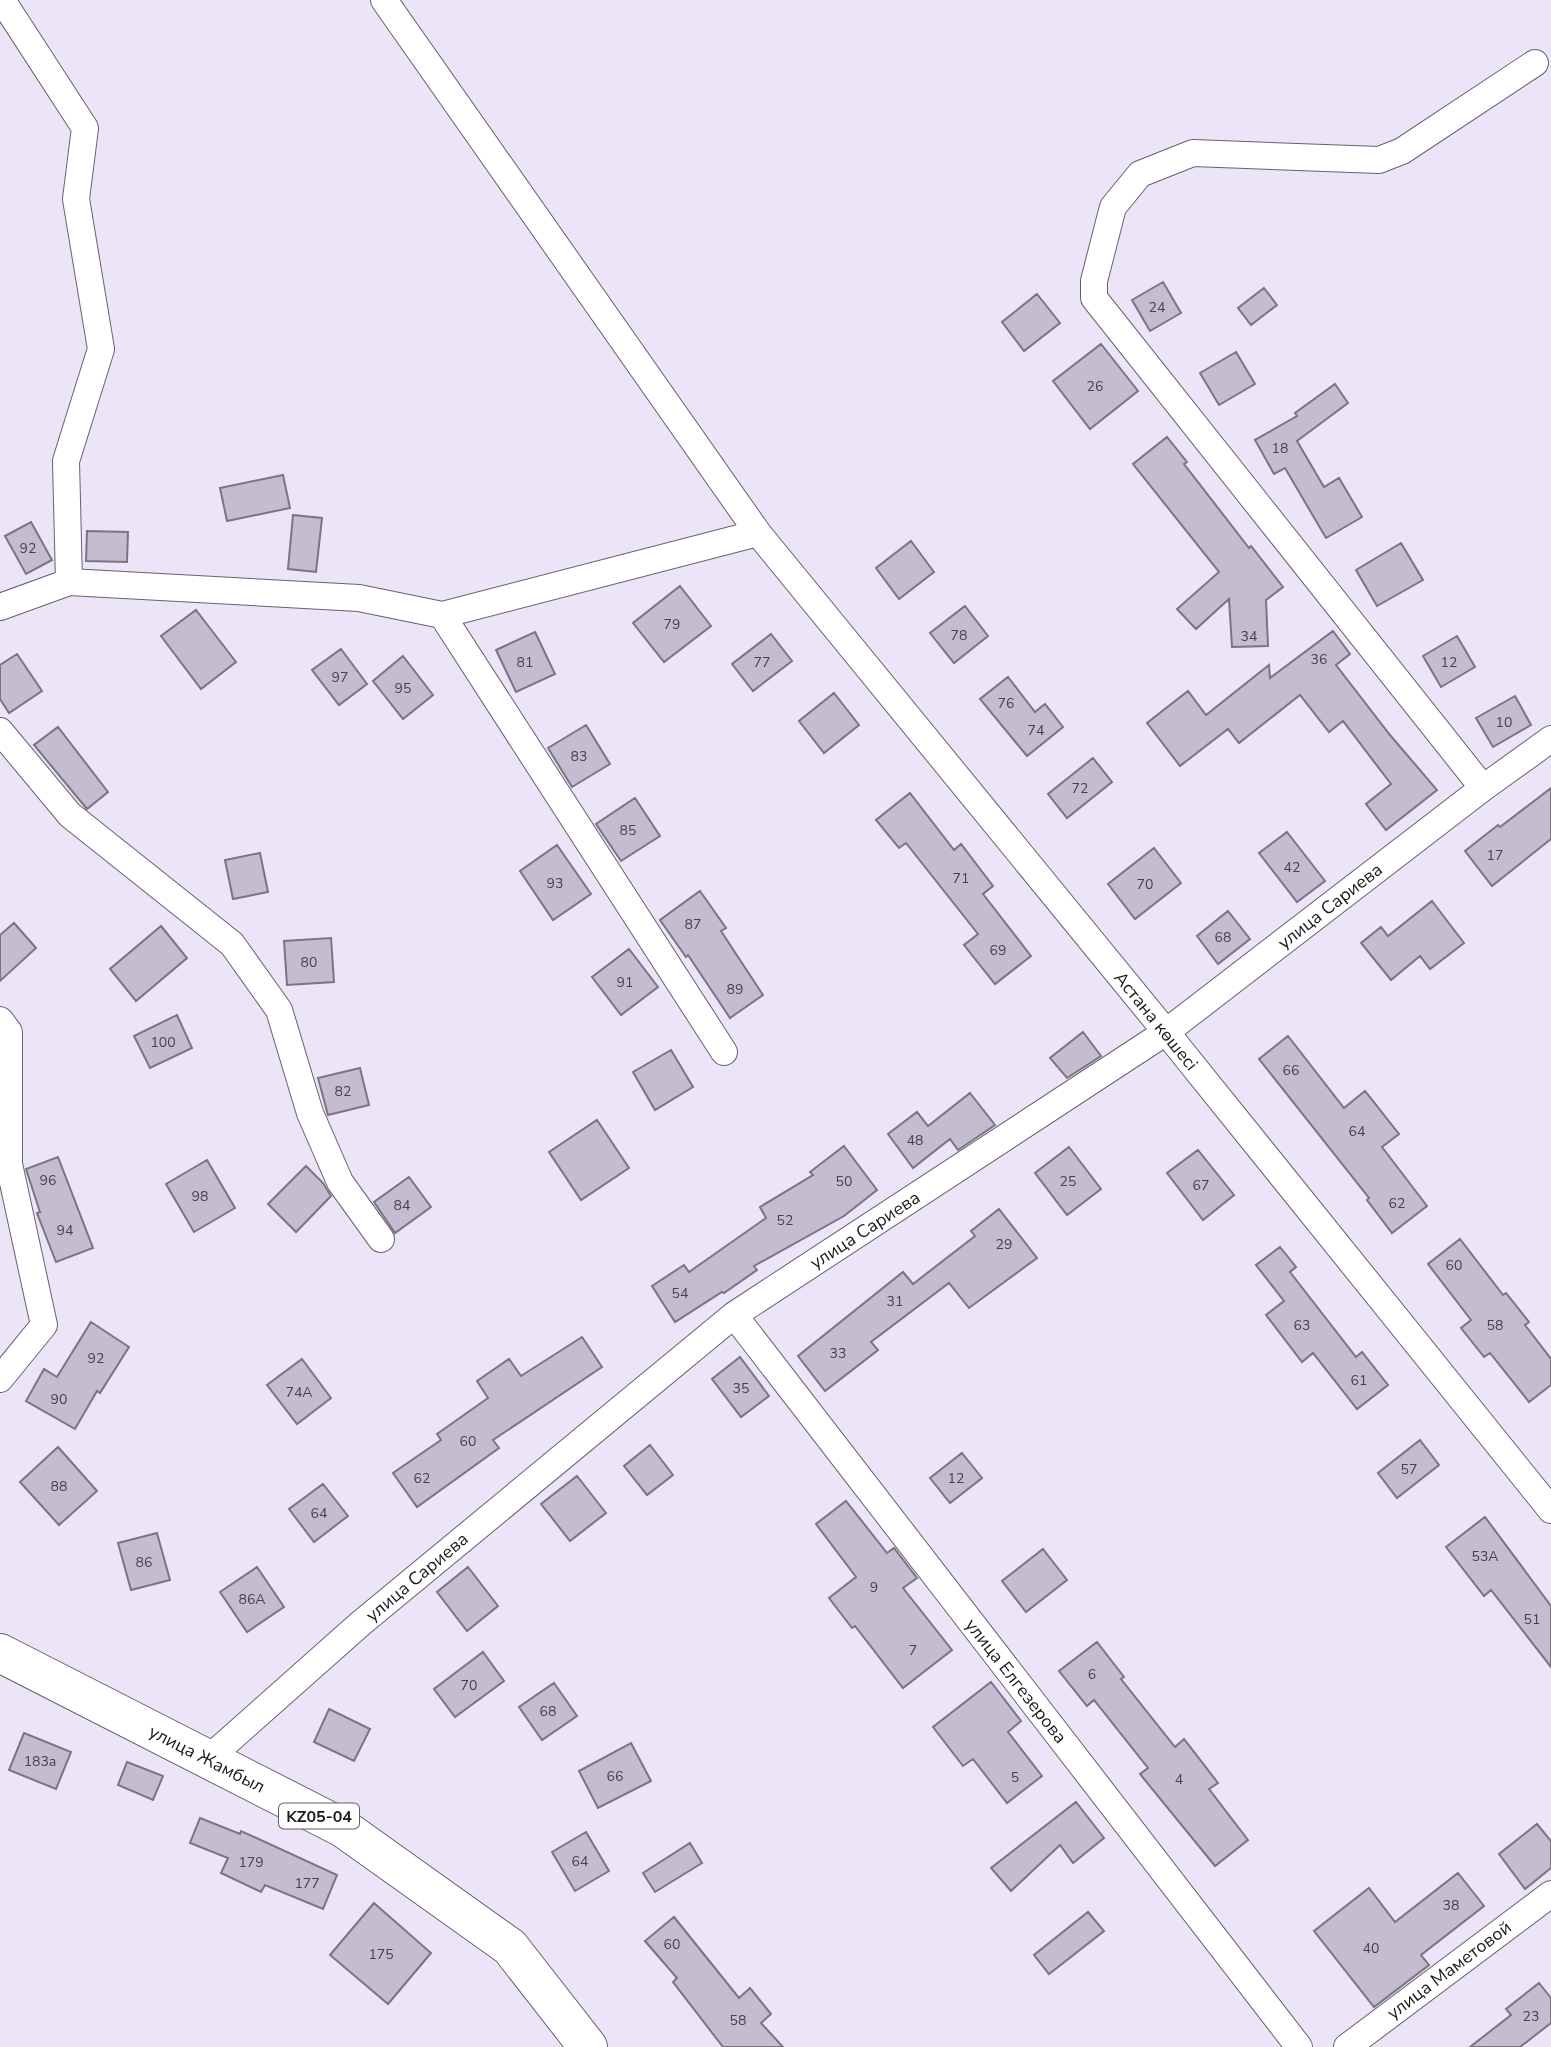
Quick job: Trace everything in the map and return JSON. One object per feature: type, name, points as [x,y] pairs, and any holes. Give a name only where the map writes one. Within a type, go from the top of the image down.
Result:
[{"type":"main road","name":"улица Жамбыл","points":[[0,1653],[343,1828],[510,1947],[587,2047]]},
{"type":"street","points":[[2,0],[85,128],[76,199],[101,349],[66,461],[69,582]]},
{"type":"street","name":"Астана көшесі","points":[[384,0],[758,533],[1166,1032],[1551,1510]]},
{"type":"street","points":[[1483,788],[1094,298],[1094,281],[1113,207],[1140,174],[1193,153],[1379,160],[1402,151],[1535,64]]},
{"type":"street","points":[[0,607],[69,582],[359,598],[442,615],[758,533]]},
{"type":"street","points":[[442,615],[724,1052]]},
{"type":"street","points":[[0,730],[70,815],[232,944],[279,1010],[310,1113],[340,1182],[381,1240]]},
{"type":"street","name":"улица Сариева","points":[[208,1759],[360,1624],[734,1315],[1166,1032],[1483,788],[1551,739]]},
{"type":"street","points":[[0,1020],[9,1032],[9,1164],[44,1325],[0,1379]]},
{"type":"street","name":"улица Елгезерова","points":[[734,1315],[1299,2047]]},
{"type":"street","name":"улица Маметовой","points":[[1347,2047],[1551,1894]]},
{"type":"building","points":[[1163,282],[1181,313],[1150,331],[1132,300]]},
{"type":"building","points":[[1264,288],[1277,305],[1251,325],[1238,308]]},
{"type":"building","points":[[1037,294],[1060,323],[1024,351],[1002,322]]},
{"type":"building","points":[[1101,344],[1138,391],[1090,429],[1053,381]]},
{"type":"building","points":[[1236,352],[1255,384],[1219,405],[1200,373]]},
{"type":"building","points":[[1335,384],[1348,403],[1297,441],[1324,487],[1339,478],[1362,517],[1326,538],[1285,468],[1274,474],[1255,440],[1297,416],[1295,413]]},
{"type":"building","points":[[1167,437],[1187,462],[1184,464],[1283,587],[1266,600],[1268,646],[1232,647],[1229,599],[1196,629],[1177,609],[1219,572],[1133,464]]},
{"type":"building","points":[[283,475],[290,508],[227,521],[220,488]]},
{"type":"building","points":[[293,515],[322,518],[316,572],[288,569]]},
{"type":"building","points":[[31,522],[52,560],[26,574],[5,536]]},
{"type":"building","points":[[87,531],[128,532],[127,562],[86,561]]},
{"type":"building","points":[[911,541],[934,572],[899,599],[876,568]]},
{"type":"building","points":[[1401,543],[1423,580],[1377,606],[1356,570]]},
{"type":"building","points":[[680,586],[711,626],[664,662],[633,623]]},
{"type":"building","points":[[965,606],[988,636],[954,663],[930,633]]},
{"type":"building","points":[[196,610],[236,662],[201,689],[161,636]]},
{"type":"building","points":[[1333,631],[1350,654],[1336,665],[1437,790],[1386,830],[1366,804],[1391,784],[1343,721],[1329,732],[1300,695],[1239,743],[1228,729],[1180,766],[1147,723],[1188,691],[1206,715],[1269,665],[1270,678]]},
{"type":"building","points":[[535,632],[555,674],[516,692],[496,650]]},
{"type":"building","points":[[771,634],[792,661],[753,691],[732,664]]},
{"type":"building","points":[[1457,636],[1475,667],[1441,687],[1423,656]]},
{"type":"building","points":[[341,649],[367,684],[339,705],[312,670]]},
{"type":"building","points":[[17,654],[42,691],[9,713],[0,699],[0,665]]},
{"type":"building","points":[[403,656],[433,695],[403,719],[373,681]]},
{"type":"building","points":[[1008,677],[1035,712],[1045,704],[1063,727],[1027,756],[980,699]]},
{"type":"building","points":[[834,693],[859,725],[824,753],[799,721]]},
{"type":"building","points":[[1515,696],[1531,725],[1493,747],[1476,718]]},
{"type":"building","points":[[586,725],[610,764],[572,787],[548,748]]},
{"type":"building","points":[[58,727],[108,792],[87,809],[34,745]]},
{"type":"building","points":[[1093,758],[1112,782],[1067,818],[1048,794]]},
{"type":"building","points":[[1551,788],[1551,839],[1492,886],[1465,851]]},
{"type":"building","points":[[910,793],[954,850],[961,844],[993,886],[983,894],[1031,956],[995,984],[964,945],[978,934],[906,843],[899,848],[876,820]]},
{"type":"building","points":[[635,798],[660,836],[621,861],[596,824]]},
{"type":"building","points":[[1287,832],[1325,881],[1297,902],[1259,853]]},
{"type":"building","points":[[557,845],[591,894],[553,920],[520,871]]},
{"type":"building","points":[[1154,848],[1181,883],[1135,919],[1108,884]]},
{"type":"building","points":[[260,853],[268,892],[233,899],[225,860]]},
{"type":"building","points":[[700,891],[726,928],[721,931],[763,995],[730,1018],[688,955],[686,957],[660,920]]},
{"type":"building","points":[[1432,901],[1464,943],[1430,969],[1420,956],[1391,980],[1361,943],[1381,927],[1388,936]]},
{"type":"building","points":[[1228,911],[1250,939],[1218,964],[1197,936]]},
{"type":"building","points":[[14,923],[36,948],[0,981],[0,935]]},
{"type":"building","points":[[161,926],[187,958],[136,1001],[110,969]]},
{"type":"building","points":[[331,938],[334,982],[287,985],[284,941]]},
{"type":"building","points":[[629,949],[658,987],[621,1015],[592,977]]},
{"type":"building","points":[[177,1015],[192,1048],[150,1068],[134,1036]]},
{"type":"building","points":[[1083,1032],[1101,1056],[1067,1078],[1050,1058]]},
{"type":"building","points":[[1288,1036],[1344,1108],[1365,1091],[1399,1134],[1382,1147],[1427,1206],[1392,1233],[1367,1200],[1369,1198],[1259,1059]]},
{"type":"building","points":[[671,1050],[693,1087],[655,1110],[633,1072]]},
{"type":"building","points":[[360,1068],[369,1105],[328,1115],[318,1078]]},
{"type":"building","points":[[970,1093],[995,1125],[958,1150],[950,1139],[913,1168],[888,1134],[917,1112],[928,1126]]},
{"type":"building","points":[[597,1120],[629,1168],[581,1200],[549,1152]]},
{"type":"building","points":[[844,1146],[877,1190],[844,1216],[754,1266],[757,1270],[675,1322],[652,1286],[684,1265],[689,1272],[766,1218],[760,1207],[813,1175],[810,1172]]},
{"type":"building","points":[[1069,1147],[1101,1189],[1067,1215],[1035,1173]]},
{"type":"building","points":[[1198,1150],[1234,1195],[1203,1220],[1167,1173]]},
{"type":"building","points":[[58,1157],[93,1248],[56,1262],[37,1213],[40,1212],[26,1169]]},
{"type":"building","points":[[207,1160],[235,1208],[194,1232],[166,1184]]},
{"type":"building","points":[[306,1166],[323,1183],[331,1196],[296,1232],[268,1204]]},
{"type":"building","points":[[409,1177],[431,1207],[395,1233],[374,1202]]},
{"type":"building","points":[[999,1209],[1037,1258],[969,1308],[949,1283],[871,1342],[878,1350],[825,1391],[798,1356],[903,1272],[913,1284],[975,1236],[971,1231]]},
{"type":"building","points":[[1460,1239],[1503,1295],[1506,1293],[1529,1322],[1525,1325],[1551,1359],[1551,1385],[1529,1402],[1490,1353],[1484,1357],[1461,1328],[1471,1320],[1428,1264]]},
{"type":"building","points":[[1280,1247],[1296,1267],[1290,1272],[1356,1357],[1362,1352],[1388,1385],[1357,1409],[1313,1353],[1302,1362],[1266,1315],[1284,1301],[1256,1265]]},
{"type":"building","points":[[91,1322],[129,1347],[100,1393],[97,1391],[75,1429],[26,1401],[44,1369],[57,1377]]},
{"type":"building","points":[[582,1337],[602,1367],[493,1440],[499,1448],[417,1507],[393,1473],[441,1440],[437,1434],[488,1398],[477,1381],[509,1359],[521,1376]]},
{"type":"building","points":[[740,1357],[769,1396],[741,1417],[712,1379]]},
{"type":"building","points":[[302,1359],[331,1398],[297,1424],[267,1385]]},
{"type":"building","points":[[1420,1440],[1439,1465],[1397,1498],[1378,1473]]},
{"type":"building","points":[[650,1445],[673,1475],[647,1495],[624,1466]]},
{"type":"building","points":[[58,1447],[97,1491],[59,1525],[20,1482]]},
{"type":"building","points":[[962,1453],[982,1478],[950,1503],[930,1478]]},
{"type":"building","points":[[577,1476],[606,1513],[570,1541],[541,1504]]},
{"type":"building","points":[[323,1484],[348,1516],[314,1542],[289,1509]]},
{"type":"building","points":[[846,1501],[887,1553],[894,1548],[917,1578],[903,1588],[952,1650],[903,1688],[855,1626],[852,1628],[829,1598],[856,1577],[816,1524]]},
{"type":"building","points":[[1485,1517],[1551,1606],[1551,1667],[1491,1590],[1484,1596],[1446,1547]]},
{"type":"building","points":[[157,1533],[170,1580],[131,1590],[118,1543]]},
{"type":"building","points":[[1043,1549],[1067,1580],[1026,1612],[1002,1581]]},
{"type":"building","points":[[257,1567],[284,1607],[247,1632],[220,1592]]},
{"type":"building","points":[[468,1567],[498,1606],[467,1631],[437,1592]]},
{"type":"building","points":[[1097,1642],[1124,1677],[1121,1679],[1175,1747],[1184,1739],[1218,1783],[1209,1789],[1248,1840],[1215,1866],[1140,1774],[1148,1768],[1094,1700],[1087,1706],[1059,1671]]},
{"type":"building","points":[[483,1652],[504,1681],[455,1717],[434,1689]]},
{"type":"building","points":[[991,1682],[1021,1721],[1008,1732],[1042,1776],[1007,1803],[973,1759],[963,1766],[933,1727]]},
{"type":"building","points":[[554,1683],[577,1716],[542,1740],[519,1707]]},
{"type":"building","points":[[329,1709],[370,1729],[354,1761],[314,1742]]},
{"type":"building","points":[[24,1733],[71,1752],[56,1789],[9,1770]]},
{"type":"building","points":[[631,1743],[651,1781],[598,1808],[579,1771]]},
{"type":"building","points":[[127,1762],[163,1776],[153,1800],[118,1785]]},
{"type":"building","points":[[1076,1802],[1104,1838],[1073,1863],[1060,1845],[1011,1891],[991,1868]]},
{"type":"building","points":[[200,1818],[240,1834],[241,1831],[337,1875],[323,1909],[265,1885],[261,1892],[221,1873],[228,1858],[190,1843]]},
{"type":"building","points":[[1537,1824],[1551,1841],[1551,1868],[1525,1889],[1499,1854]]},
{"type":"building","points":[[586,1832],[609,1871],[575,1891],[552,1852]]},
{"type":"building","points":[[690,1843],[702,1863],[655,1892],[643,1873]]},
{"type":"building","points":[[1458,1873],[1484,1906],[1421,1955],[1429,1965],[1374,2007],[1314,1931],[1369,1888],[1395,1922]]},
{"type":"building","points":[[374,1903],[431,1953],[388,2004],[330,1955]]},
{"type":"building","points":[[1088,1912],[1104,1931],[1049,1974],[1034,1955]]},
{"type":"building","points":[[674,1917],[739,1998],[750,1988],[771,2014],[761,2023],[783,2047],[723,2047],[673,1982],[677,1978],[645,1941]]},
{"type":"building","points":[[1539,1983],[1551,1998],[1551,2023],[1520,2047],[1470,2047],[1511,2015],[1506,2009]]}]
